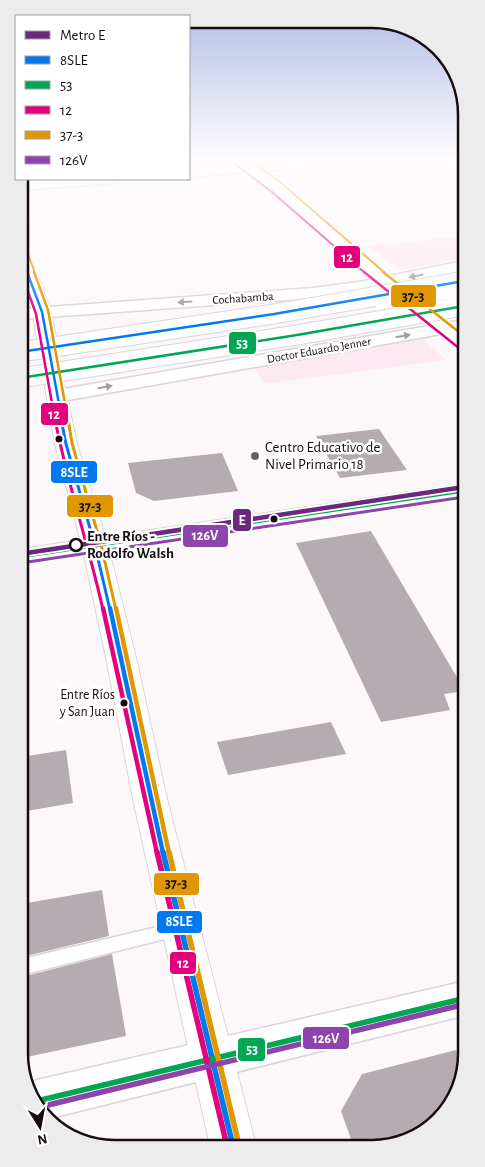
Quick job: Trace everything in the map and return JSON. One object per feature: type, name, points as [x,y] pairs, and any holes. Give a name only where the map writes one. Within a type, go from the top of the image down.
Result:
[{"type":"main road","points":[[306,213],[385,282],[458,340]]},
{"type":"main road","points":[[28,273],[42,312],[46,336]]},
{"type":"main road","points":[[28,351],[370,298],[458,282]]},
{"type":"main road","points":[[28,377],[298,335],[458,307]]},
{"type":"main road","points":[[56,391],[66,444],[95,546],[122,662],[150,799],[232,1140]]},
{"type":"main road","points":[[28,556],[458,492]]},
{"type":"street","name":"Cochabamba","points":[[28,313],[314,293],[385,282],[458,267]]},
{"type":"street","name":"Doctor Eduardo Jenner","points":[[56,391],[458,326]]},
{"type":"street","points":[[42,1100],[457,1000]]},
{"type":"lane","points":[[100,341],[458,293]]},
{"type":"lane","points":[[28,966],[181,929]]},
{"type":"shaded area","points":[[458,237],[458,259],[401,270],[366,246]]},
{"type":"shaded area","points":[[423,339],[446,360],[264,384],[254,368]]},
{"type":"building","points":[[379,429],[407,470],[340,478],[316,436]]},
{"type":"building","points":[[222,453],[238,491],[154,501],[136,493],[128,463]]},
{"type":"building","points":[[371,531],[457,678],[457,692],[444,694],[450,710],[381,722],[296,543]]},
{"type":"building","points":[[331,722],[346,754],[228,775],[217,742]]},
{"type":"building","points":[[66,750],[73,803],[28,811],[28,756]]},
{"type":"building","points":[[102,890],[109,936],[28,956],[28,903]]},
{"type":"building","points":[[112,954],[126,1036],[28,1057],[28,975]]},
{"type":"building","points":[[456,1050],[457,1052],[456,1070],[451,1086],[436,1110],[410,1131],[394,1137],[351,1140],[341,1111],[362,1074]]},
{"type":"tunnel","points":[[46,336],[55,387]]},
{"type":"metro line","name":"E","points":[[28,553],[458,488]]},
{"type":"transit line","name":"12","points":[[297,213],[381,287],[458,347]]},
{"type":"transit line","name":"37-3","points":[[316,213],[389,277],[458,331]]},
{"type":"transit line","name":"37-3","points":[[28,254],[48,310],[72,443],[101,545],[128,661],[156,798],[238,1140]]},
{"type":"transit line","name":"8SLE","points":[[28,274],[42,312],[66,444],[95,546],[122,662],[150,799],[232,1140]]},
{"type":"transit line","name":"8SLE","points":[[28,351],[274,314],[458,282]]},
{"type":"transit line","name":"12","points":[[28,292],[36,314],[60,445],[89,548],[116,663],[144,800],[226,1140]]},
{"type":"transit line","name":"53","points":[[28,377],[297,335],[458,307]]},
{"type":"transit line","name":"53","points":[[28,556],[458,492]]},
{"type":"transit line","name":"126V","points":[[28,562],[458,498]]},
{"type":"transit line","name":"53","points":[[42,1100],[457,1000]]},
{"type":"transit line","name":"126V","points":[[61,1102],[457,1006]]},
{"type":"place","name":"Centro Educativo de Nivel Primario 18","points":[[255,456]]},
{"type":"place","name":"Entre Ríos - Rodolfo Walsh","points":[[76,545]]},
{"type":"place","name":"Entre Ríos y San Juan","points":[[124,703]]}]
